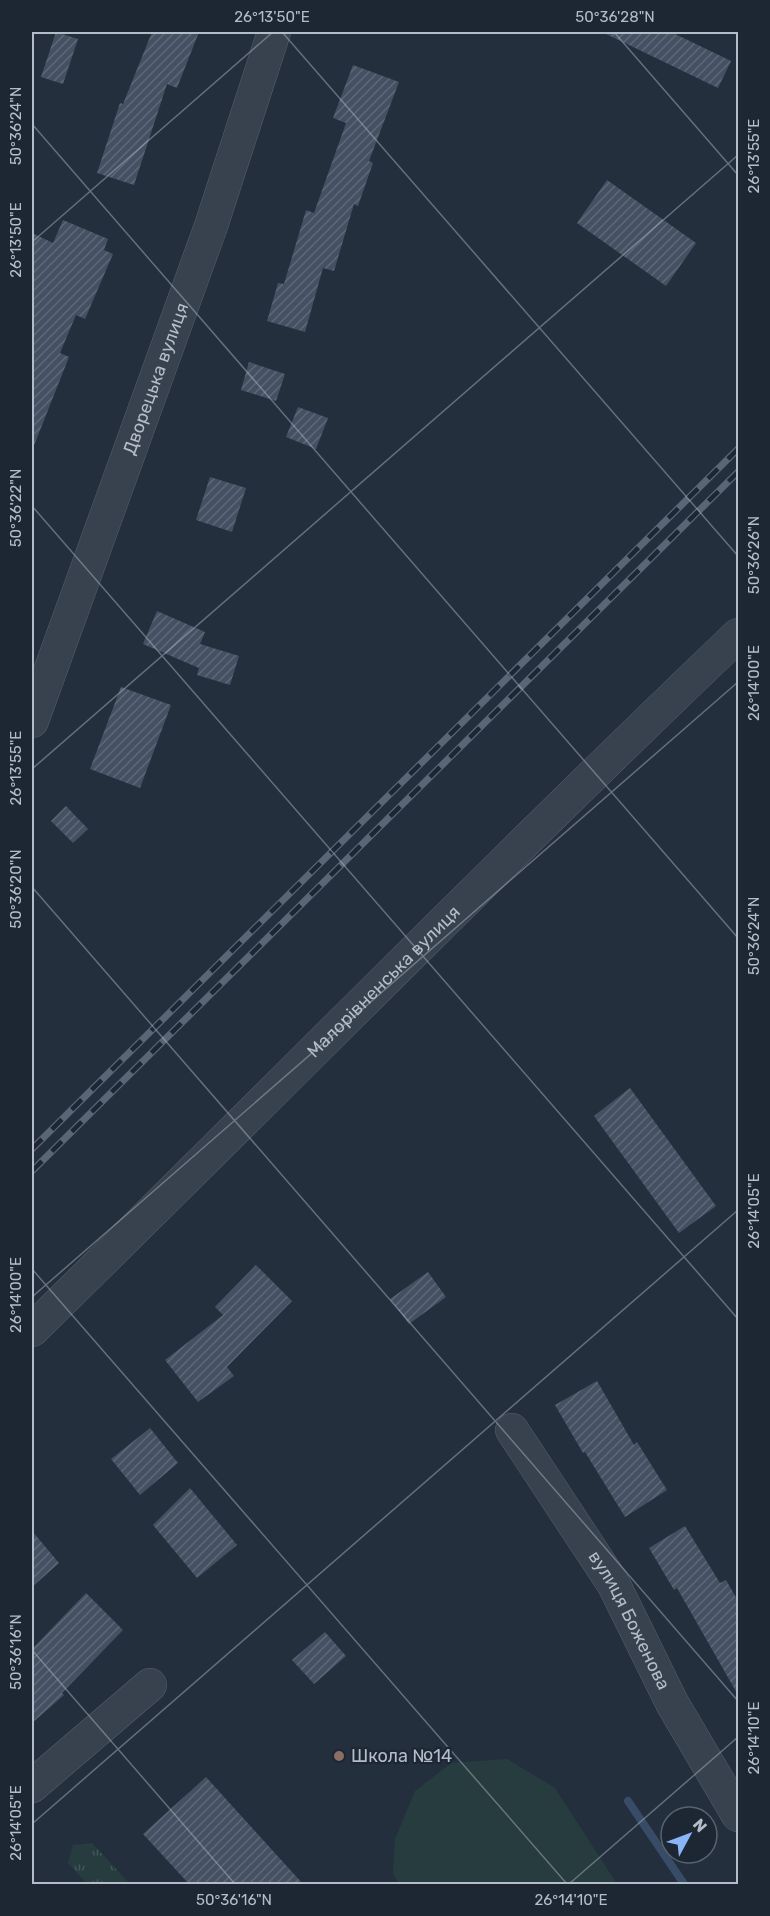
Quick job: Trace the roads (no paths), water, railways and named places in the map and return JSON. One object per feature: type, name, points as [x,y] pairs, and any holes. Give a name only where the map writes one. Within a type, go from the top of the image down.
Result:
[{"type":"street","name":"Дворецька вулиця","points":[[32,721],[211,226],[273,32]]},
{"type":"street","name":"Малорівненська вулиця","points":[[32,1330],[409,956],[738,635]]},
{"type":"street","name":"вулиця Боженова","points":[[512,1430],[614,1585],[672,1703],[738,1815]]},
{"type":"street","points":[[32,1786],[150,1684]]},
{"type":"waterway","points":[[628,1801],[684,1884]]},
{"type":"railway","points":[[32,1149],[738,449]]},
{"type":"railway","points":[[32,1171],[738,472]]},
{"type":"place","name":"Школа №14","points":[[339,1756]]}]
